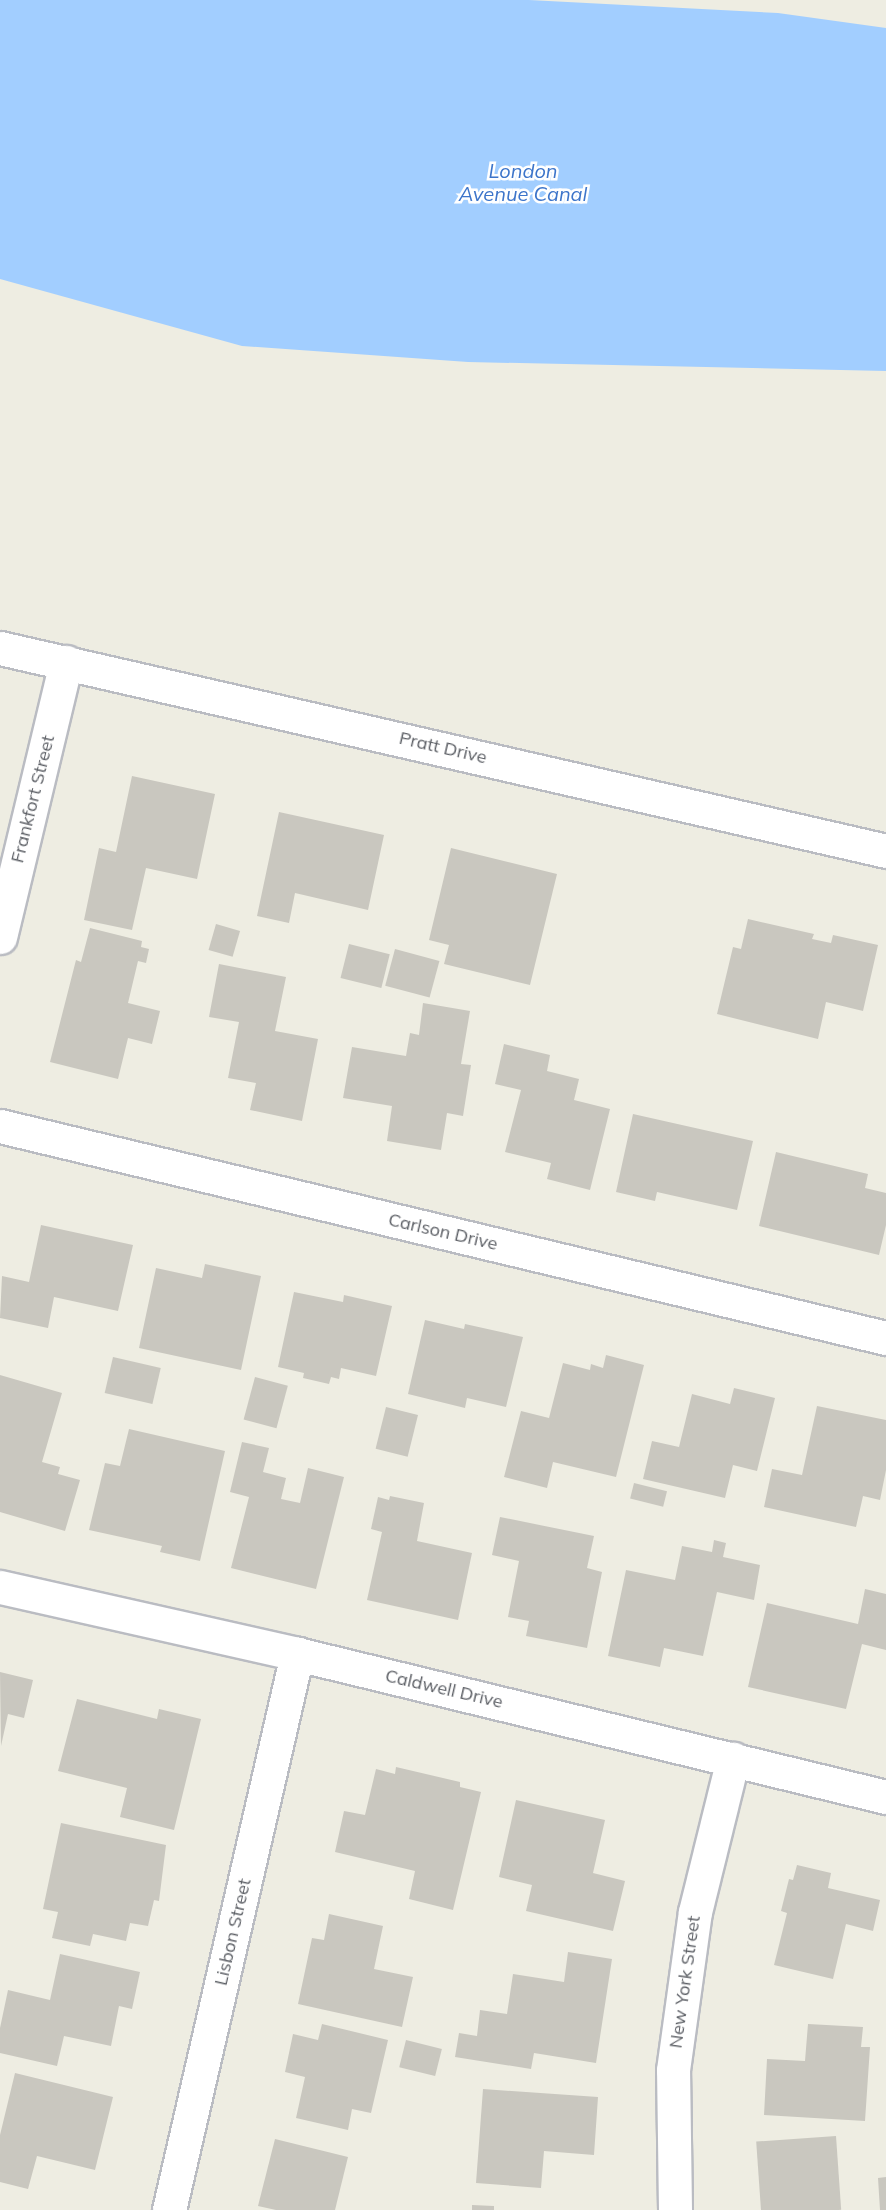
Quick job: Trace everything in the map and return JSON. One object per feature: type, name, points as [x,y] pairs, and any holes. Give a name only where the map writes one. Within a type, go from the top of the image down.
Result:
[{"type":"street","name":"Pratt Drive","points":[[0,648],[886,851]]},
{"type":"street","name":"Frankfort Street","points":[[0,937],[66,662]]},
{"type":"street","name":"Carlson Drive","points":[[0,1126],[886,1338]]},
{"type":"street","name":"Caldwell Drive","points":[[0,1587],[297,1654],[886,1797]]},
{"type":"street","name":"Lisbon Street","points":[[169,2210],[297,1654]]},
{"type":"street","name":"New York Street","points":[[675,2210],[673,2070],[694,1911],[733,1759]]},
{"type":"water","name":"London Avenue Canal","points":[[0,0],[529,0],[778,13],[886,28],[886,371],[468,362],[242,346],[0,279]]},
{"type":"building","points":[[132,776],[215,794],[197,879],[146,868],[132,930],[84,920],[99,848],[116,852]]},
{"type":"building","points":[[279,812],[384,835],[368,910],[295,893],[289,923],[257,916]]},
{"type":"building","points":[[451,848],[557,874],[530,985],[444,964],[449,945],[429,940]]},
{"type":"building","points":[[748,919],[814,934],[812,939],[831,943],[833,935],[878,945],[863,1011],[826,1002],[818,1039],[717,1014],[733,947],[741,949]]},
{"type":"building","points":[[216,924],[240,931],[233,957],[209,950]]},
{"type":"building","points":[[90,928],[142,941],[141,947],[149,949],[146,963],[138,961],[128,1003],[160,1011],[152,1044],[128,1038],[118,1079],[50,1062],[76,960],[81,962]]},
{"type":"building","points":[[349,944],[390,954],[381,988],[341,978]]},
{"type":"building","points":[[395,949],[439,961],[430,998],[385,986]]},
{"type":"building","points":[[219,964],[286,977],[275,1031],[318,1039],[302,1121],[250,1110],[256,1083],[228,1078],[239,1022],[209,1017]]},
{"type":"building","points":[[423,1003],[470,1011],[461,1064],[471,1065],[463,1116],[447,1113],[441,1150],[387,1141],[392,1106],[343,1098],[352,1047],[406,1056],[410,1033],[419,1035]]},
{"type":"building","points":[[504,1044],[550,1055],[547,1071],[579,1079],[574,1100],[610,1109],[590,1190],[547,1179],[551,1163],[505,1152],[521,1090],[495,1084]]},
{"type":"building","points":[[633,1114],[753,1141],[737,1210],[657,1192],[655,1201],[616,1192]]},
{"type":"building","points":[[776,1152],[868,1174],[865,1188],[886,1193],[886,1225],[879,1255],[759,1226]]},
{"type":"building","points":[[41,1225],[133,1245],[118,1311],[54,1297],[48,1328],[0,1318],[2,1276],[29,1282]]},
{"type":"building","points":[[205,1264],[261,1276],[241,1370],[139,1348],[156,1268],[202,1278]]},
{"type":"building","points":[[294,1292],[343,1302],[344,1295],[392,1306],[376,1376],[341,1368],[339,1379],[331,1377],[329,1384],[303,1378],[304,1373],[278,1367]]},
{"type":"building","points":[[425,1320],[464,1329],[465,1324],[523,1337],[506,1407],[467,1398],[465,1408],[408,1394]]},
{"type":"building","points":[[606,1355],[644,1365],[616,1477],[553,1462],[547,1488],[504,1477],[521,1411],[549,1418],[563,1363],[590,1370],[591,1364],[603,1368]]},
{"type":"building","points":[[113,1357],[161,1368],[152,1404],[105,1393]]},
{"type":"building","points":[[0,1375],[62,1393],[42,1462],[60,1467],[58,1474],[80,1480],[65,1531],[0,1512]]},
{"type":"building","points":[[255,1377],[288,1386],[276,1428],[244,1420]]},
{"type":"building","points":[[734,1388],[775,1398],[757,1471],[733,1465],[725,1498],[643,1479],[652,1441],[679,1447],[692,1394],[730,1404]]},
{"type":"building","points":[[817,1406],[886,1420],[886,1470],[880,1500],[863,1496],[856,1527],[764,1507],[772,1469],[802,1475]]},
{"type":"building","points":[[386,1407],[418,1415],[408,1457],[376,1449]]},
{"type":"building","points":[[129,1429],[225,1451],[200,1561],[160,1552],[162,1546],[89,1530],[105,1463],[120,1466]]},
{"type":"building","points":[[242,1442],[269,1448],[263,1472],[286,1478],[281,1499],[300,1503],[308,1468],[344,1477],[316,1589],[231,1568],[249,1497],[230,1492]]},
{"type":"building","points":[[634,1483],[667,1491],[663,1507],[630,1499]]},
{"type":"building","points":[[390,1496],[424,1503],[417,1541],[472,1553],[458,1620],[367,1600],[382,1532],[371,1529],[378,1497],[389,1500]]},
{"type":"building","points":[[500,1517],[594,1536],[587,1568],[602,1572],[587,1648],[526,1636],[529,1621],[508,1617],[519,1561],[492,1555]]},
{"type":"building","points":[[714,1540],[726,1543],[723,1557],[760,1565],[754,1600],[717,1592],[703,1656],[664,1648],[660,1667],[608,1656],[626,1570],[675,1580],[682,1546],[712,1552]]},
{"type":"building","points":[[865,1589],[886,1594],[886,1650],[862,1644],[846,1709],[748,1687],[767,1603],[858,1624]]},
{"type":"building","points":[[0,1672],[33,1680],[24,1718],[8,1714],[1,1746]]},
{"type":"building","points":[[77,1699],[157,1719],[159,1709],[201,1719],[174,1830],[120,1817],[127,1788],[58,1771]]},
{"type":"building","points":[[396,1767],[460,1782],[460,1787],[481,1792],[453,1910],[409,1899],[415,1871],[335,1852],[344,1811],[365,1815],[376,1769],[395,1774]]},
{"type":"building","points":[[516,1800],[605,1820],[593,1873],[625,1881],[613,1931],[526,1911],[532,1885],[499,1877]]},
{"type":"building","points":[[61,1823],[166,1845],[159,1901],[154,1900],[148,1926],[130,1923],[126,1941],[93,1934],[90,1946],[52,1938],[58,1912],[43,1909]]},
{"type":"building","points":[[797,1865],[831,1873],[828,1888],[880,1900],[873,1931],[846,1924],[833,1979],[774,1965],[787,1913],[781,1911],[789,1879],[793,1880]]},
{"type":"building","points":[[329,1914],[383,1926],[374,1969],[413,1977],[402,2027],[298,2004],[312,1938],[324,1940]]},
{"type":"building","points":[[568,1952],[612,1959],[596,2063],[534,2053],[531,2069],[455,2057],[459,2033],[477,2036],[480,2010],[507,2014],[513,1974],[564,1982]]},
{"type":"building","points":[[60,1954],[140,1972],[132,2009],[119,2006],[111,2046],[64,2036],[57,2066],[0,2053],[0,2028],[8,1990],[50,2000]]},
{"type":"building","points":[[322,2024],[388,2040],[371,2113],[352,2109],[348,2130],[296,2118],[305,2077],[285,2072],[293,2034],[318,2040]]},
{"type":"building","points":[[808,2024],[863,2027],[861,2047],[870,2047],[865,2121],[764,2115],[767,2059],[805,2061]]},
{"type":"building","points":[[406,2040],[442,2049],[435,2076],[399,2067]]},
{"type":"building","points":[[15,2073],[113,2097],[95,2170],[37,2156],[28,2189],[0,2182],[0,2135]]},
{"type":"building","points":[[483,2089],[598,2097],[594,2155],[544,2151],[541,2188],[476,2183]]},
{"type":"building","points":[[836,2136],[841,2210],[761,2210],[756,2142]]},
{"type":"building","points":[[275,2139],[348,2157],[335,2210],[276,2210],[258,2206]]},
{"type":"building","points":[[886,2177],[886,2210],[880,2210],[878,2178]]},
{"type":"building","points":[[472,2205],[494,2206],[494,2210],[472,2210]]}]
